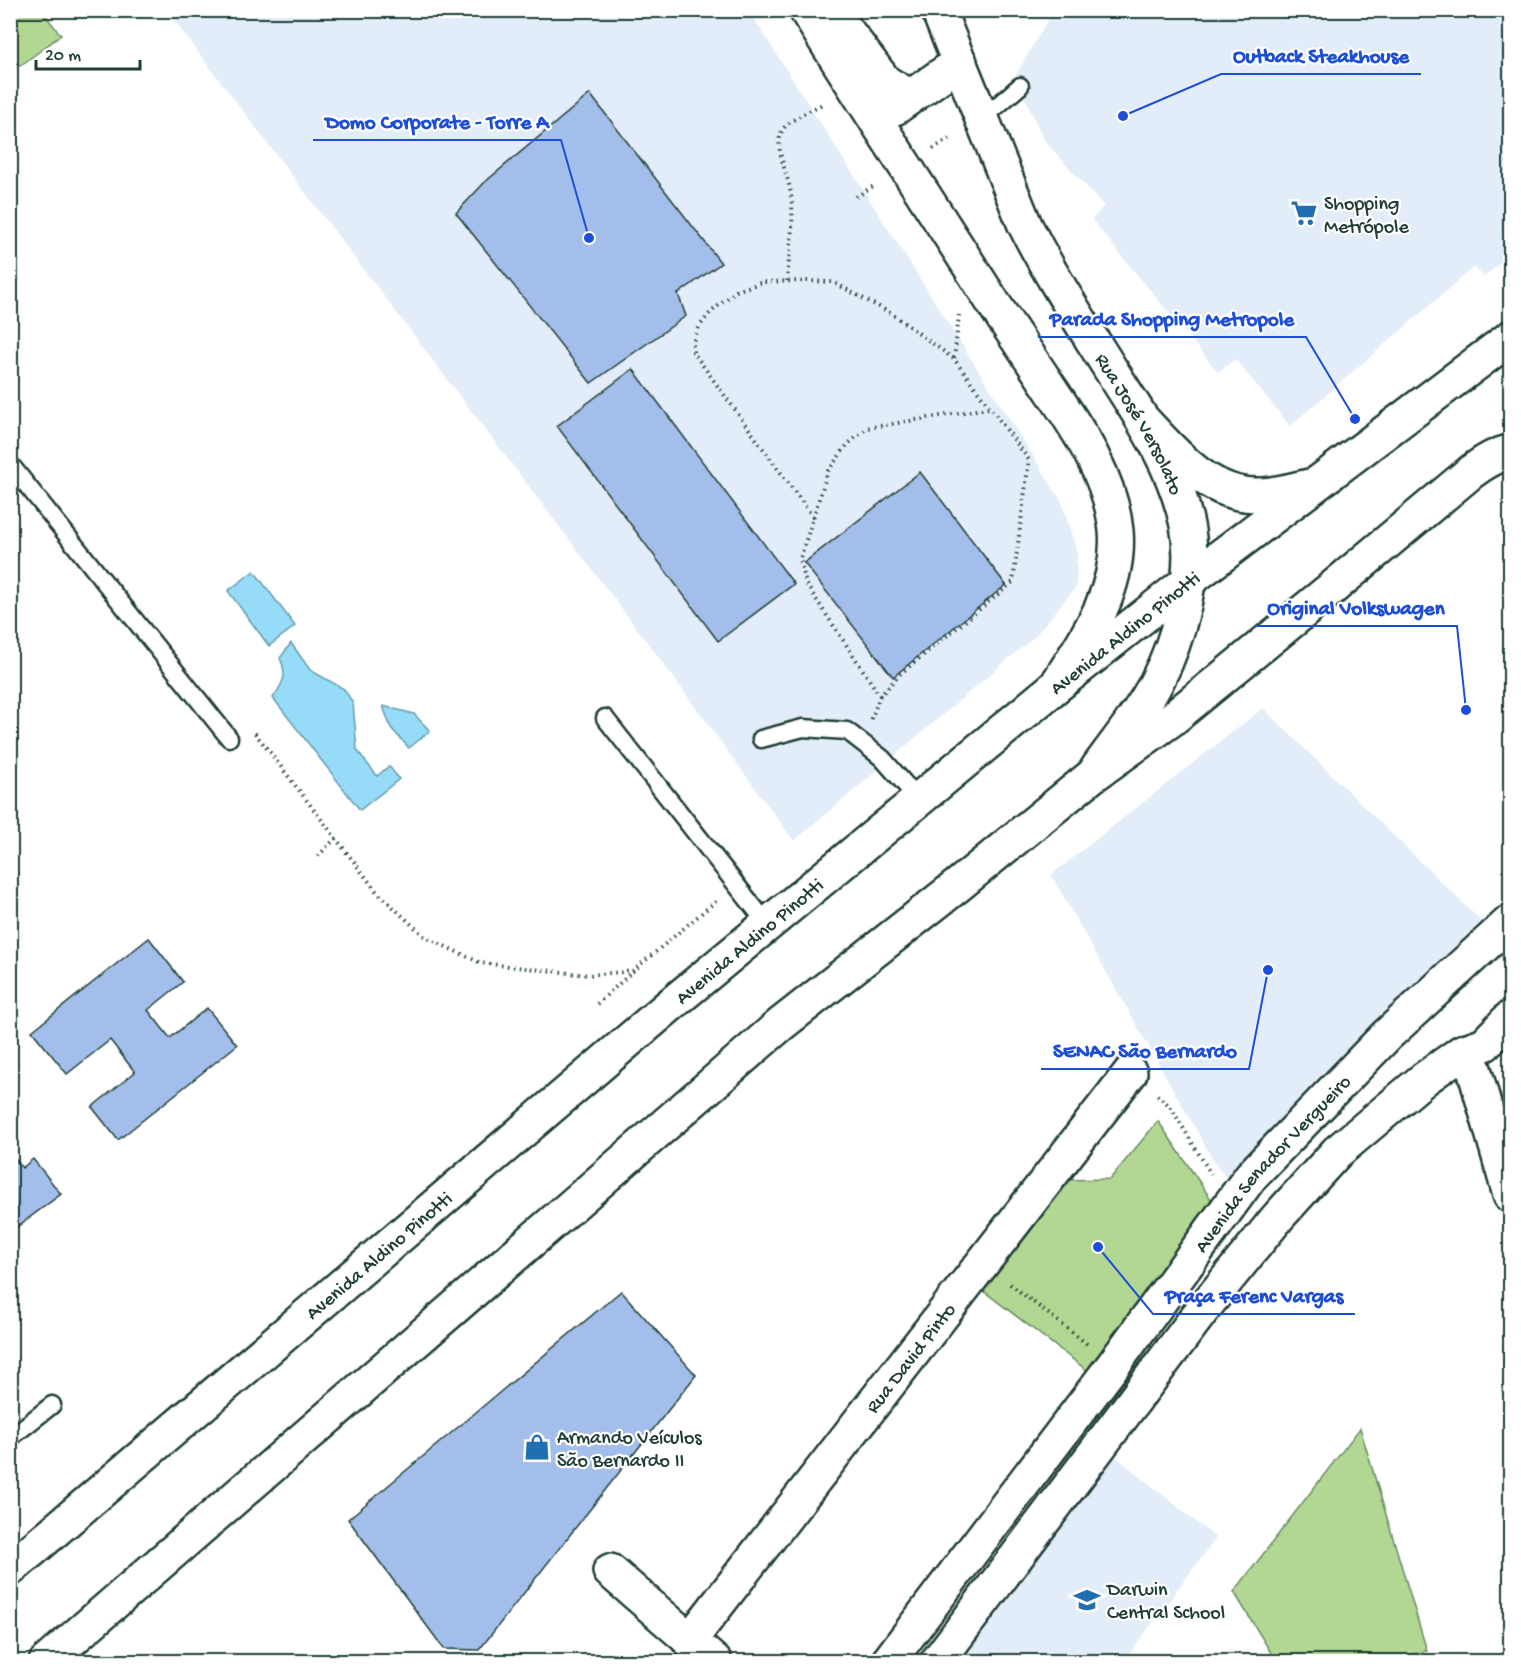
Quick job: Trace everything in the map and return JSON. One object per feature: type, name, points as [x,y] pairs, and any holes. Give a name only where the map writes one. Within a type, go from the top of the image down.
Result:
[{"type":"main road","points":[[806,10],[876,122],[1075,425],[1108,492],[1116,532],[1113,572],[1107,594],[1096,619],[1055,687]]},
{"type":"main road","points":[[831,10],[885,82],[893,88],[913,95]]},
{"type":"main road","name":"Rua José Versolato","points":[[938,10],[1025,225],[1071,306],[1143,420],[1169,469],[1187,525],[1188,581],[1181,621],[1157,683],[1092,776]]},
{"type":"main road","points":[[876,122],[960,62]]},
{"type":"main road","name":"Avenida Aldino Pinotti","points":[[10,1569],[642,1029],[1055,687],[1188,581],[1510,338]]},
{"type":"main road","points":[[1143,420],[1180,459],[1198,474],[1238,493],[1279,494],[1316,484]]},
{"type":"main road","points":[[46,1662],[780,1025],[1092,776],[1172,718],[1471,472],[1488,460],[1510,452]]},
{"type":"main road","name":"Avenida Senador Vergueiro","points":[[888,1662],[1114,1364],[1251,1176],[1386,1036],[1510,922]]},
{"type":"main road","name":"Avenida Senador Vergueiro","points":[[937,1662],[1203,1310],[1278,1217],[1337,1152],[1424,1079],[1486,1043],[1510,1018]]},
{"type":"main road","points":[[1486,1043],[1474,1069],[1510,1195]]},
{"type":"main road","name":"Rua David Pinto","points":[[690,1640],[1130,1073]]},
{"type":"main road","points":[[610,1571],[715,1662]]},
{"type":"lane","points":[[982,119],[1020,86]]},
{"type":"lane","points":[[10,464],[229,738]]},
{"type":"lane","points":[[605,718],[768,925]]},
{"type":"lane","points":[[760,739],[803,728],[847,731],[882,758],[919,800]]},
{"type":"lane","points":[[10,1438],[52,1405]]},
{"type":"path","points":[[787,281],[792,218],[790,192],[779,145],[782,130],[793,121],[854,86]]},
{"type":"path","points":[[813,517],[693,352],[693,342],[699,327],[710,313],[736,291],[763,282],[834,282],[892,314],[954,359],[1029,460],[1013,582],[900,674],[880,696],[862,743]]},
{"type":"path","points":[[954,359],[959,311]]},
{"type":"path","points":[[880,696],[806,584],[800,559],[828,471],[848,444],[867,428],[990,408]]},
{"type":"path","points":[[229,738],[247,723],[377,891],[425,937],[481,963],[588,975],[633,971]]},
{"type":"path","points":[[318,856],[336,838]]},
{"type":"path","points":[[597,1004],[735,885]]},
{"type":"path","points":[[1170,1106],[1230,1206]]},
{"type":"path","points":[[982,1263],[1114,1364]]},
{"type":"shaded area","points":[[167,11],[749,11],[1061,500],[1077,553],[1076,587],[1034,637],[794,841],[657,655]]},
{"type":"shaded area","name":"Shopping Metrópole","points":[[1053,11],[1510,11],[1510,254],[1484,277],[1474,267],[1290,426],[1235,359],[1218,372],[1092,220],[1104,206],[1044,140],[1015,76]]},
{"type":"shaded area","points":[[1263,708],[1481,921],[1379,1020],[1231,1182],[1218,1168],[1051,875]]},
{"type":"shaded area","name":"Darwin Central School","points":[[1115,1456],[1216,1538],[1124,1661],[957,1662]]},
{"type":"green space","points":[[11,10],[42,11],[61,35],[20,66],[11,53]]},
{"type":"green space","points":[[1158,1121],[1215,1205],[1089,1372],[981,1289],[1065,1180],[1110,1179]]},
{"type":"green space","points":[[1360,1428],[1427,1651],[1384,1661],[1276,1661],[1234,1592]]},
{"type":"water","points":[[254,571],[295,626],[269,646],[228,591]]},
{"type":"water","points":[[291,643],[310,670],[344,689],[353,703],[357,750],[377,776],[389,766],[399,779],[360,810],[273,698],[284,675],[280,658]]},
{"type":"water","points":[[383,706],[414,714],[430,731],[409,748],[391,728]]},
{"type":"building","points":[[590,94],[721,263],[678,294],[686,316],[591,383],[456,213],[485,182]]},
{"type":"building","points":[[633,369],[794,584],[718,641],[557,426]]},
{"type":"building","points":[[920,472],[1006,585],[893,677],[804,563]]},
{"type":"building","points":[[149,938],[183,982],[148,1010],[170,1038],[207,1008],[237,1045],[118,1140],[92,1107],[135,1072],[110,1040],[67,1074],[32,1031]]},
{"type":"building","points":[[15,1158],[22,1168],[33,1159],[61,1194],[10,1232],[10,1161]]},
{"type":"building","name":"Armando Veículos São Bernardo II","points":[[621,1291],[696,1375],[479,1650],[444,1649],[348,1519]]},
{"type":"place","name":"Outback Steakhouse","points":[[1123,116]]},
{"type":"place","name":"Shopping Metrópole","points":[[1304,213]]},
{"type":"place","name":"Domo Corporate - Torre A","points":[[589,238]]},
{"type":"place","name":"Parada Shopping Metropole","points":[[1355,419]]},
{"type":"place","name":"Original Volkswagen","points":[[1466,710]]},
{"type":"place","name":"SENAC São Bernardo","points":[[1268,970]]},
{"type":"place","name":"Praça Ferenc Vargas","points":[[1098,1247]]},
{"type":"place","name":"Armando Veículos São Bernardo II","points":[[537,1447]]},
{"type":"place","name":"Darwin Central School","points":[[1087,1600]]}]
